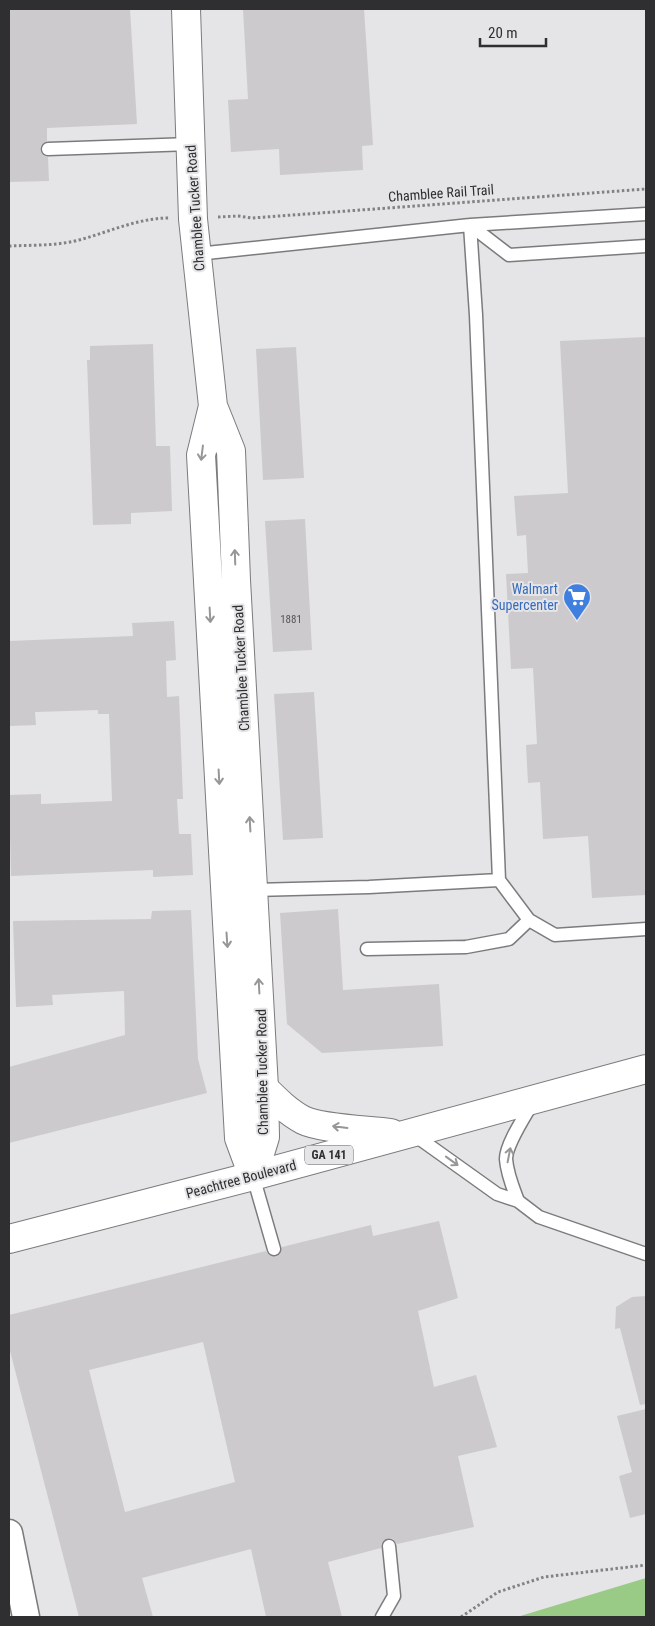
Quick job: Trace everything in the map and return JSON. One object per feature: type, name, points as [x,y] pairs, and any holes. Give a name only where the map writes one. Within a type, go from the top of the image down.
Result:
[{"type":"main road","name":"Chamblee Tucker Road","points":[[186,9],[193,219],[213,406],[231,451],[236,580],[264,1088],[265,1137],[253,1176]]},
{"type":"main road","name":"Chamblee Tucker Road","points":[[213,406],[201,455],[239,1138],[253,1176]]},
{"type":"main road","name":"Peachtree Boulevard","points":[[9,1239],[253,1176],[646,1070]]},
{"type":"main road","points":[[264,1088],[279,1103],[304,1120],[326,1125],[409,1134]]},
{"type":"street","points":[[9,1533],[26,1617]]},
{"type":"lane","points":[[48,149],[191,144]]},
{"type":"lane","points":[[197,254],[470,226],[646,214]]},
{"type":"lane","points":[[470,226],[509,255],[646,246]]},
{"type":"lane","points":[[470,226],[499,880],[529,920],[555,935],[646,929]]},
{"type":"lane","points":[[254,890],[499,880]]},
{"type":"lane","points":[[367,949],[466,947],[509,939],[529,920]]},
{"type":"lane","points":[[518,1202],[510,1181],[506,1158],[517,1128],[534,1100]]},
{"type":"lane","points":[[409,1134],[497,1194],[518,1202],[539,1217],[646,1254]]},
{"type":"lane","points":[[253,1176],[274,1249]]},
{"type":"lane","points":[[382,1617],[394,1596],[389,1546]]},
{"type":"path","name":"Chamblee Rail Trail","points":[[238,216],[252,218],[646,189]]},
{"type":"path","points":[[9,246],[56,245],[138,221],[159,218]]},
{"type":"path","points":[[461,1617],[498,1592],[544,1577],[646,1564]]},
{"type":"green space","points":[[646,1578],[646,1617],[517,1617]]},
{"type":"building","points":[[9,9],[130,9],[137,124],[47,128],[47,141],[41,145],[40,150],[44,156],[48,157],[49,181],[9,182]]},
{"type":"building","points":[[243,9],[364,9],[373,145],[362,146],[363,170],[280,175],[279,149],[231,152],[228,100],[248,99]]},
{"type":"building","name":"Walmart Supercenter","points":[[646,337],[646,895],[592,898],[588,836],[543,839],[540,782],[528,783],[526,745],[537,744],[533,668],[511,669],[506,574],[528,573],[526,535],[517,536],[514,496],[568,493],[560,341]]},
{"type":"building","points":[[153,344],[156,446],[170,446],[172,511],[131,513],[131,524],[93,525],[87,360],[90,360],[90,346]]},
{"type":"building","points":[[296,347],[304,478],[263,480],[256,349]]},
{"type":"building","points":[[305,519],[312,650],[273,652],[265,521]]},
{"type":"building","points":[[174,621],[176,660],[166,661],[167,697],[179,696],[183,799],[177,799],[179,834],[191,834],[193,875],[153,877],[153,870],[11,876],[9,795],[41,794],[41,804],[112,801],[109,714],[98,714],[98,710],[35,712],[36,725],[9,726],[9,641],[133,636],[132,623]]},
{"type":"building","points":[[314,692],[323,838],[283,840],[274,694]]},
{"type":"building","points":[[338,909],[343,990],[439,984],[443,1046],[322,1053],[287,1024],[280,913]]},
{"type":"building","points":[[191,910],[198,1059],[207,1093],[9,1143],[9,1067],[125,1035],[124,991],[52,995],[53,1005],[16,1007],[13,921],[151,919],[152,911]]},
{"type":"building","points":[[439,1221],[458,1298],[418,1311],[434,1387],[476,1375],[497,1447],[458,1456],[474,1527],[397,1544],[393,1539],[388,1538],[382,1542],[381,1548],[328,1562],[342,1617],[266,1617],[251,1549],[142,1578],[153,1617],[79,1617],[9,1347],[9,1315],[266,1251],[269,1255],[276,1257],[280,1254],[282,1247],[371,1225],[373,1236]],"holes":[[[203,1342],[235,1482],[125,1512],[89,1370]]]},
{"type":"building","points":[[646,1296],[646,1404],[640,1405],[620,1328],[615,1329],[616,1307],[632,1297]]},
{"type":"building","points":[[646,1409],[646,1514],[630,1518],[619,1476],[632,1472],[617,1416]]},
{"type":"place","name":"Walmart Supercenter","points":[[577,621]]}]
